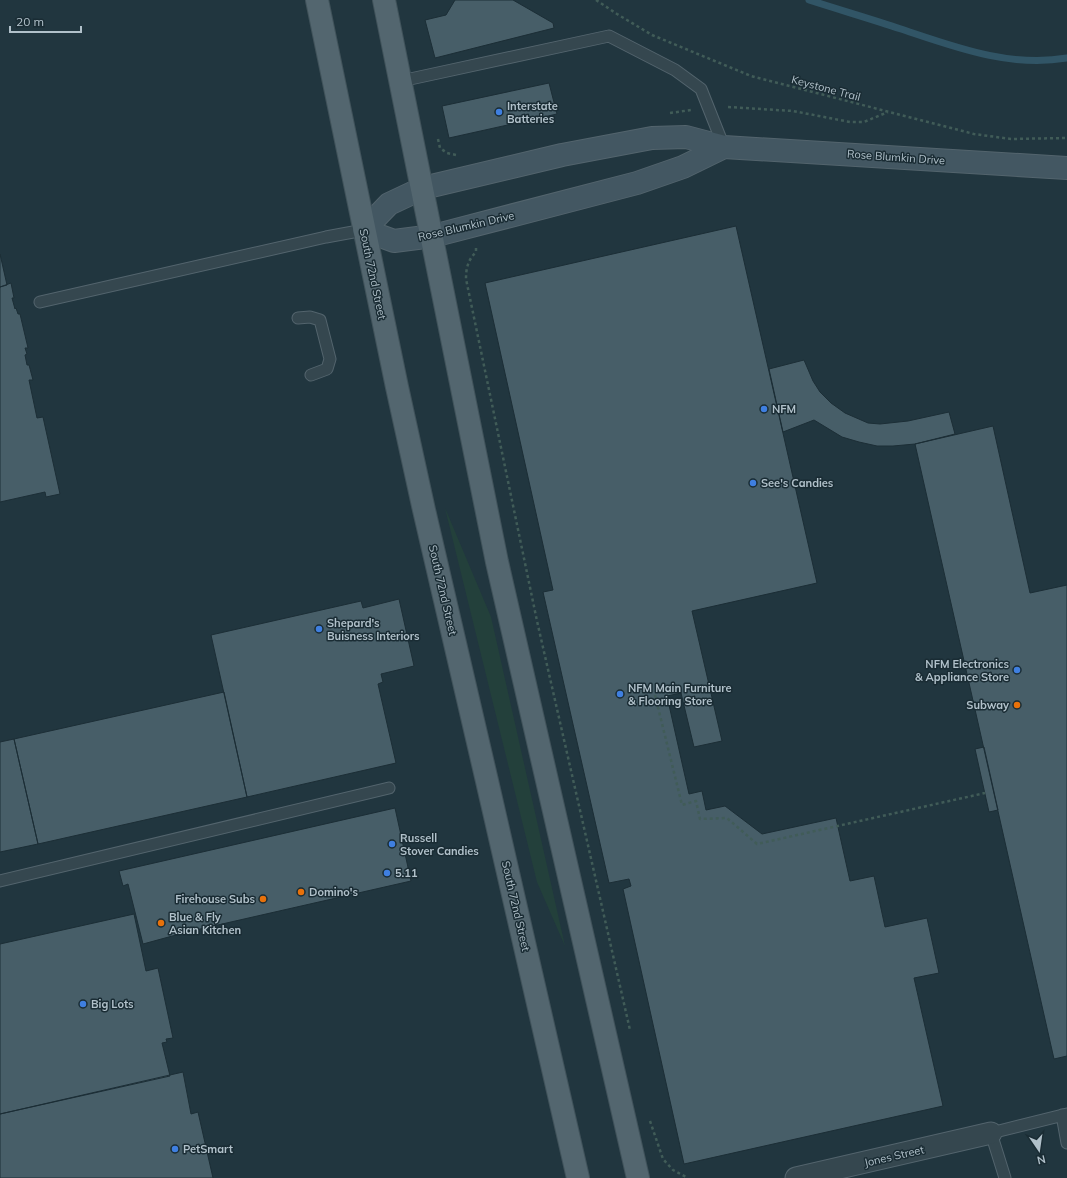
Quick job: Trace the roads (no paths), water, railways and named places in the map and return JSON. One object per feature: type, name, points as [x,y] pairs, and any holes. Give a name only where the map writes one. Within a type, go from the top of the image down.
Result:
[{"type":"main road","name":"South 72nd Street","points":[[316,0],[424,510],[578,1178]]},
{"type":"main road","points":[[384,0],[433,236],[464,402],[497,562],[638,1178]]},
{"type":"main road","name":"Rose Blumkin Drive","points":[[724,146],[683,167],[637,183],[433,236],[394,241],[364,230],[389,204],[423,188],[562,154],[652,138],[686,137],[724,146],[1067,168]]},
{"type":"street","name":"Jones Street","points":[[796,1178],[992,1133]]},
{"type":"lane","points":[[401,81],[609,36],[675,70],[701,89],[724,146]]},
{"type":"lane","points":[[40,302],[326,237],[364,230]]},
{"type":"lane","points":[[298,318],[310,317],[320,320],[330,359],[327,369],[311,375]]},
{"type":"lane","points":[[0,881],[389,788]]},
{"type":"lane","points":[[1005,1178],[992,1133],[1064,1115],[1067,1143]]},
{"type":"waterway","points":[[809,0],[942,43],[983,54],[1025,60],[1067,58]]},
{"type":"place","name":"Interstate Batteries","points":[[499,112]]},
{"type":"place","name":"NFM","points":[[764,409]]},
{"type":"place","name":"See's Candies","points":[[753,483]]},
{"type":"place","name":"Shepard's Buisness Interiors","points":[[319,629]]},
{"type":"place","name":"NFM Electronics & Appliance Store","points":[[1017,670]]},
{"type":"place","name":"NFM Main Furniture & Flooring Store","points":[[620,694]]},
{"type":"place","name":"Subway","points":[[1017,705]]},
{"type":"place","name":"Russell Stover Candies","points":[[392,844]]},
{"type":"place","name":"5.11","points":[[387,873]]},
{"type":"place","name":"Domino's","points":[[301,892]]},
{"type":"place","name":"Firehouse Subs","points":[[263,899]]},
{"type":"place","name":"Blue & Fly Asian Kitchen","points":[[161,923]]},
{"type":"place","name":"Big Lots","points":[[83,1004]]},
{"type":"place","name":"PetSmart","points":[[175,1149]]}]
